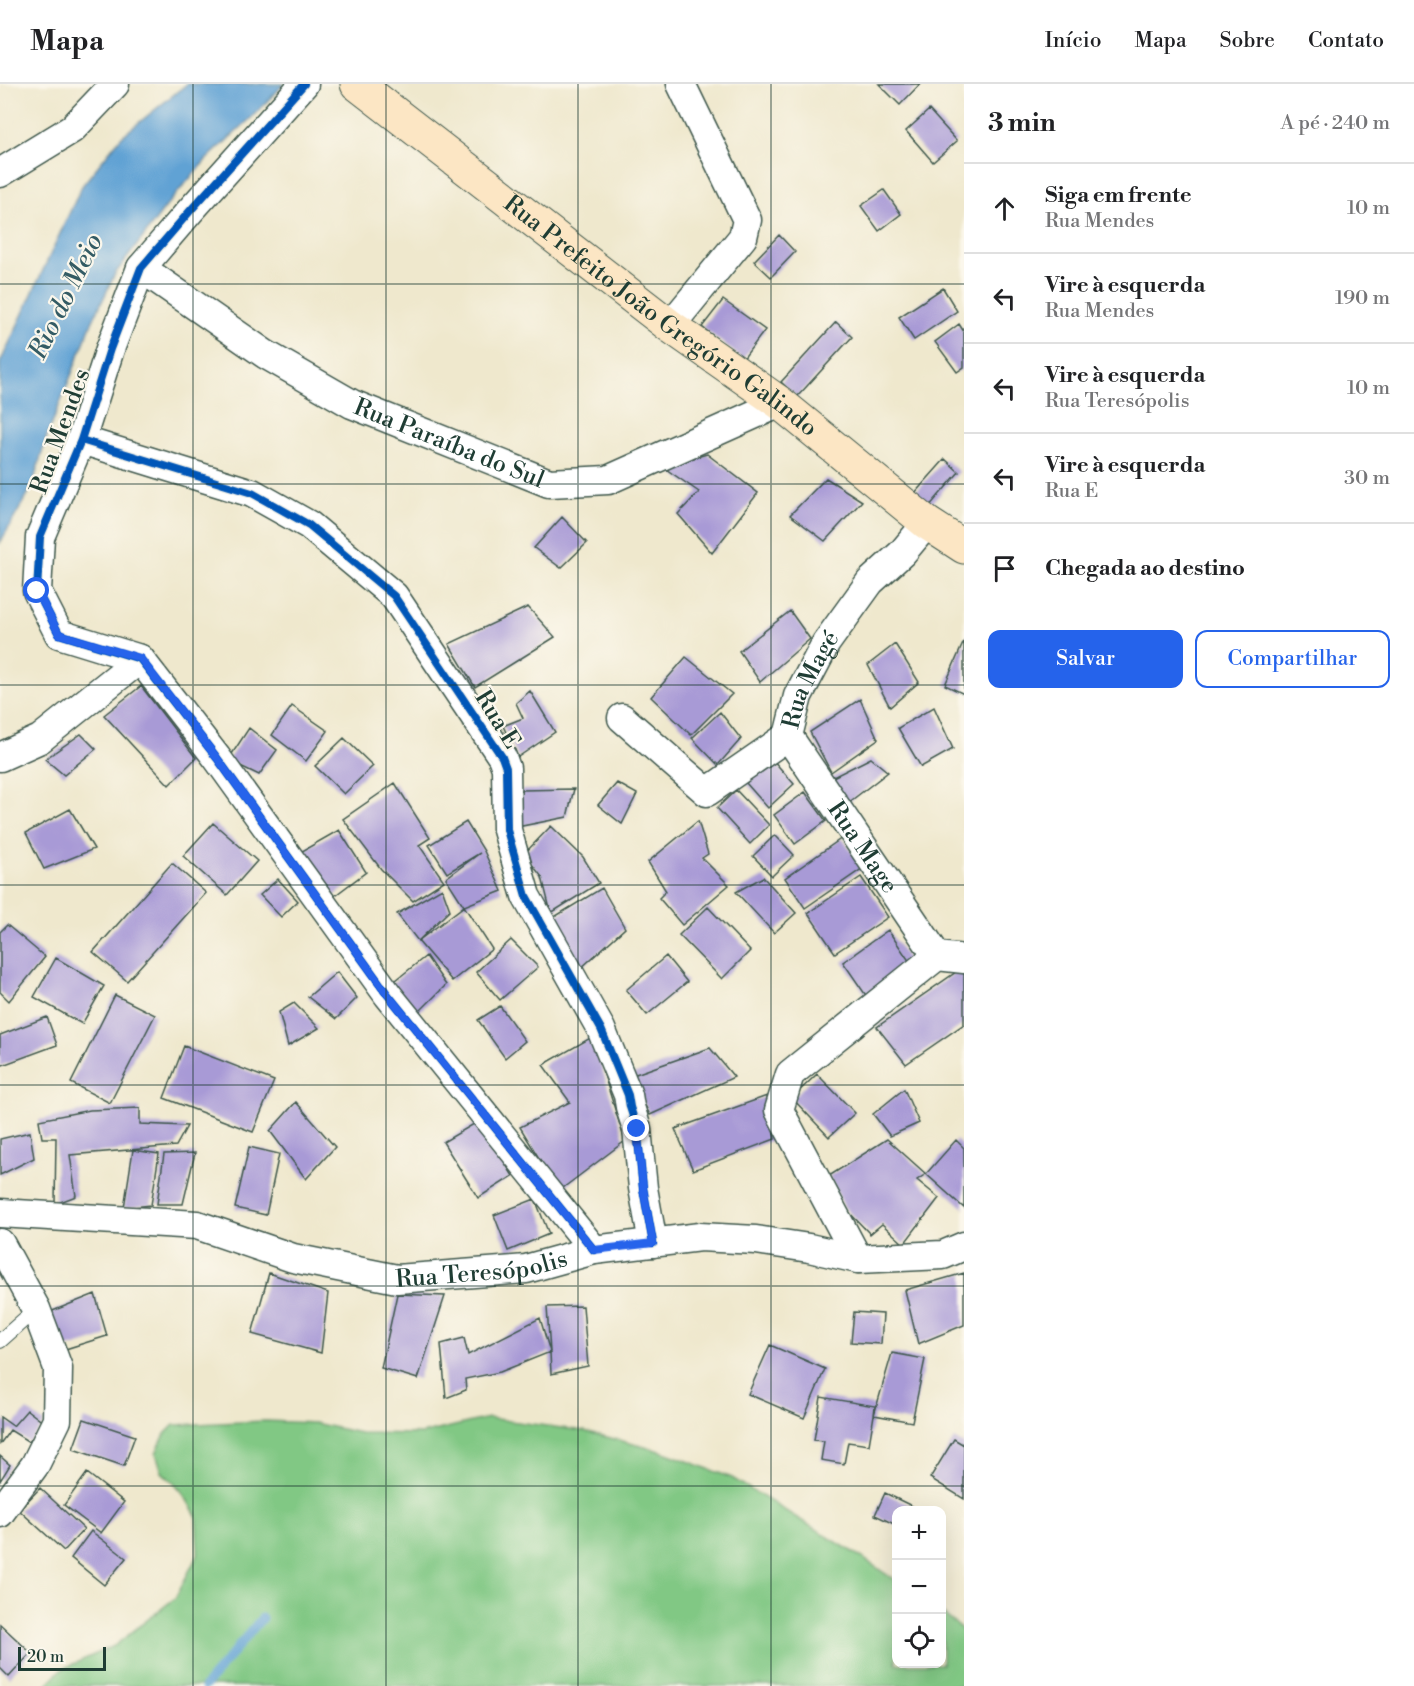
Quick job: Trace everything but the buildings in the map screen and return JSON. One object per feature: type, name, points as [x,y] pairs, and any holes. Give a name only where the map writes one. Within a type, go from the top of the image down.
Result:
[{"type":"main road","name":"Rua Prefeito João Gregório Galindo","points":[[357,84],[670,326],[780,403],[927,523],[964,547]]},
{"type":"street","points":[[0,172],[72,129],[115,84]]},
{"type":"street","name":"Rua Mendes","points":[[140,658],[59,634],[37,591],[40,537],[81,440],[110,349],[141,268],[304,84]]},
{"type":"street","points":[[670,326],[743,237],[747,220],[681,84]]},
{"type":"street","name":"Rua Paraíba do Sul","points":[[141,268],[265,354],[352,404],[549,483],[608,480],[780,403]]},
{"type":"street","name":"Rua E","points":[[81,440],[252,493],[309,525],[394,596],[502,757],[506,768],[507,830],[526,896],[601,1029],[628,1095],[637,1129],[643,1188],[653,1243]]},
{"type":"street","name":"Rua Magé","points":[[622,718],[707,792],[789,736],[798,696],[826,643],[870,582],[902,553],[927,523]]},
{"type":"street","points":[[0,757],[40,738],[140,658],[217,758],[388,995],[594,1250]]},
{"type":"street","name":"Rua Mage","points":[[789,736],[950,957]]},
{"type":"street","points":[[858,1259],[779,1110],[790,1074],[950,957]]},
{"type":"street","name":"Rua Teresópolis","points":[[0,1214],[197,1225],[293,1258],[397,1279],[526,1269],[594,1250],[700,1237],[756,1240],[809,1248],[858,1259],[943,1255],[964,1246]]},
{"type":"street","points":[[0,1243],[36,1309],[58,1368],[57,1420],[35,1465],[0,1513]]},
{"type":"lane","points":[[0,1341],[36,1309]]},
{"type":"green space","points":[[488,1418],[584,1431],[664,1452],[732,1478],[892,1578],[892,1668],[946,1668],[946,1616],[964,1631],[964,1686],[45,1686],[62,1669],[114,1646],[175,1598],[198,1554],[196,1515],[181,1490],[162,1472],[156,1453],[165,1434],[174,1425],[266,1421],[314,1423],[360,1433],[421,1434]]},
{"type":"water","name":"Rio do Meio","points":[[187,84],[284,84],[206,160],[171,200],[115,274],[91,325],[46,439],[32,487],[0,543],[0,363],[82,186],[121,137]]},
{"type":"waterway","points":[[205,1686],[262,1618]]},
{"type":"cycle path","points":[[304,84],[141,268],[110,349],[81,440],[40,537],[37,591],[59,634],[140,659],[217,758],[388,995],[594,1250]]},
{"type":"cycle path","points":[[81,440],[252,493],[309,525],[394,596],[502,757],[506,768],[507,830],[526,896],[601,1029],[628,1095],[637,1129],[643,1188],[653,1243]]},
{"type":"route","points":[[37,591],[59,634],[140,658],[217,758],[388,995],[594,1250],[653,1243],[643,1188],[637,1129]]}]
